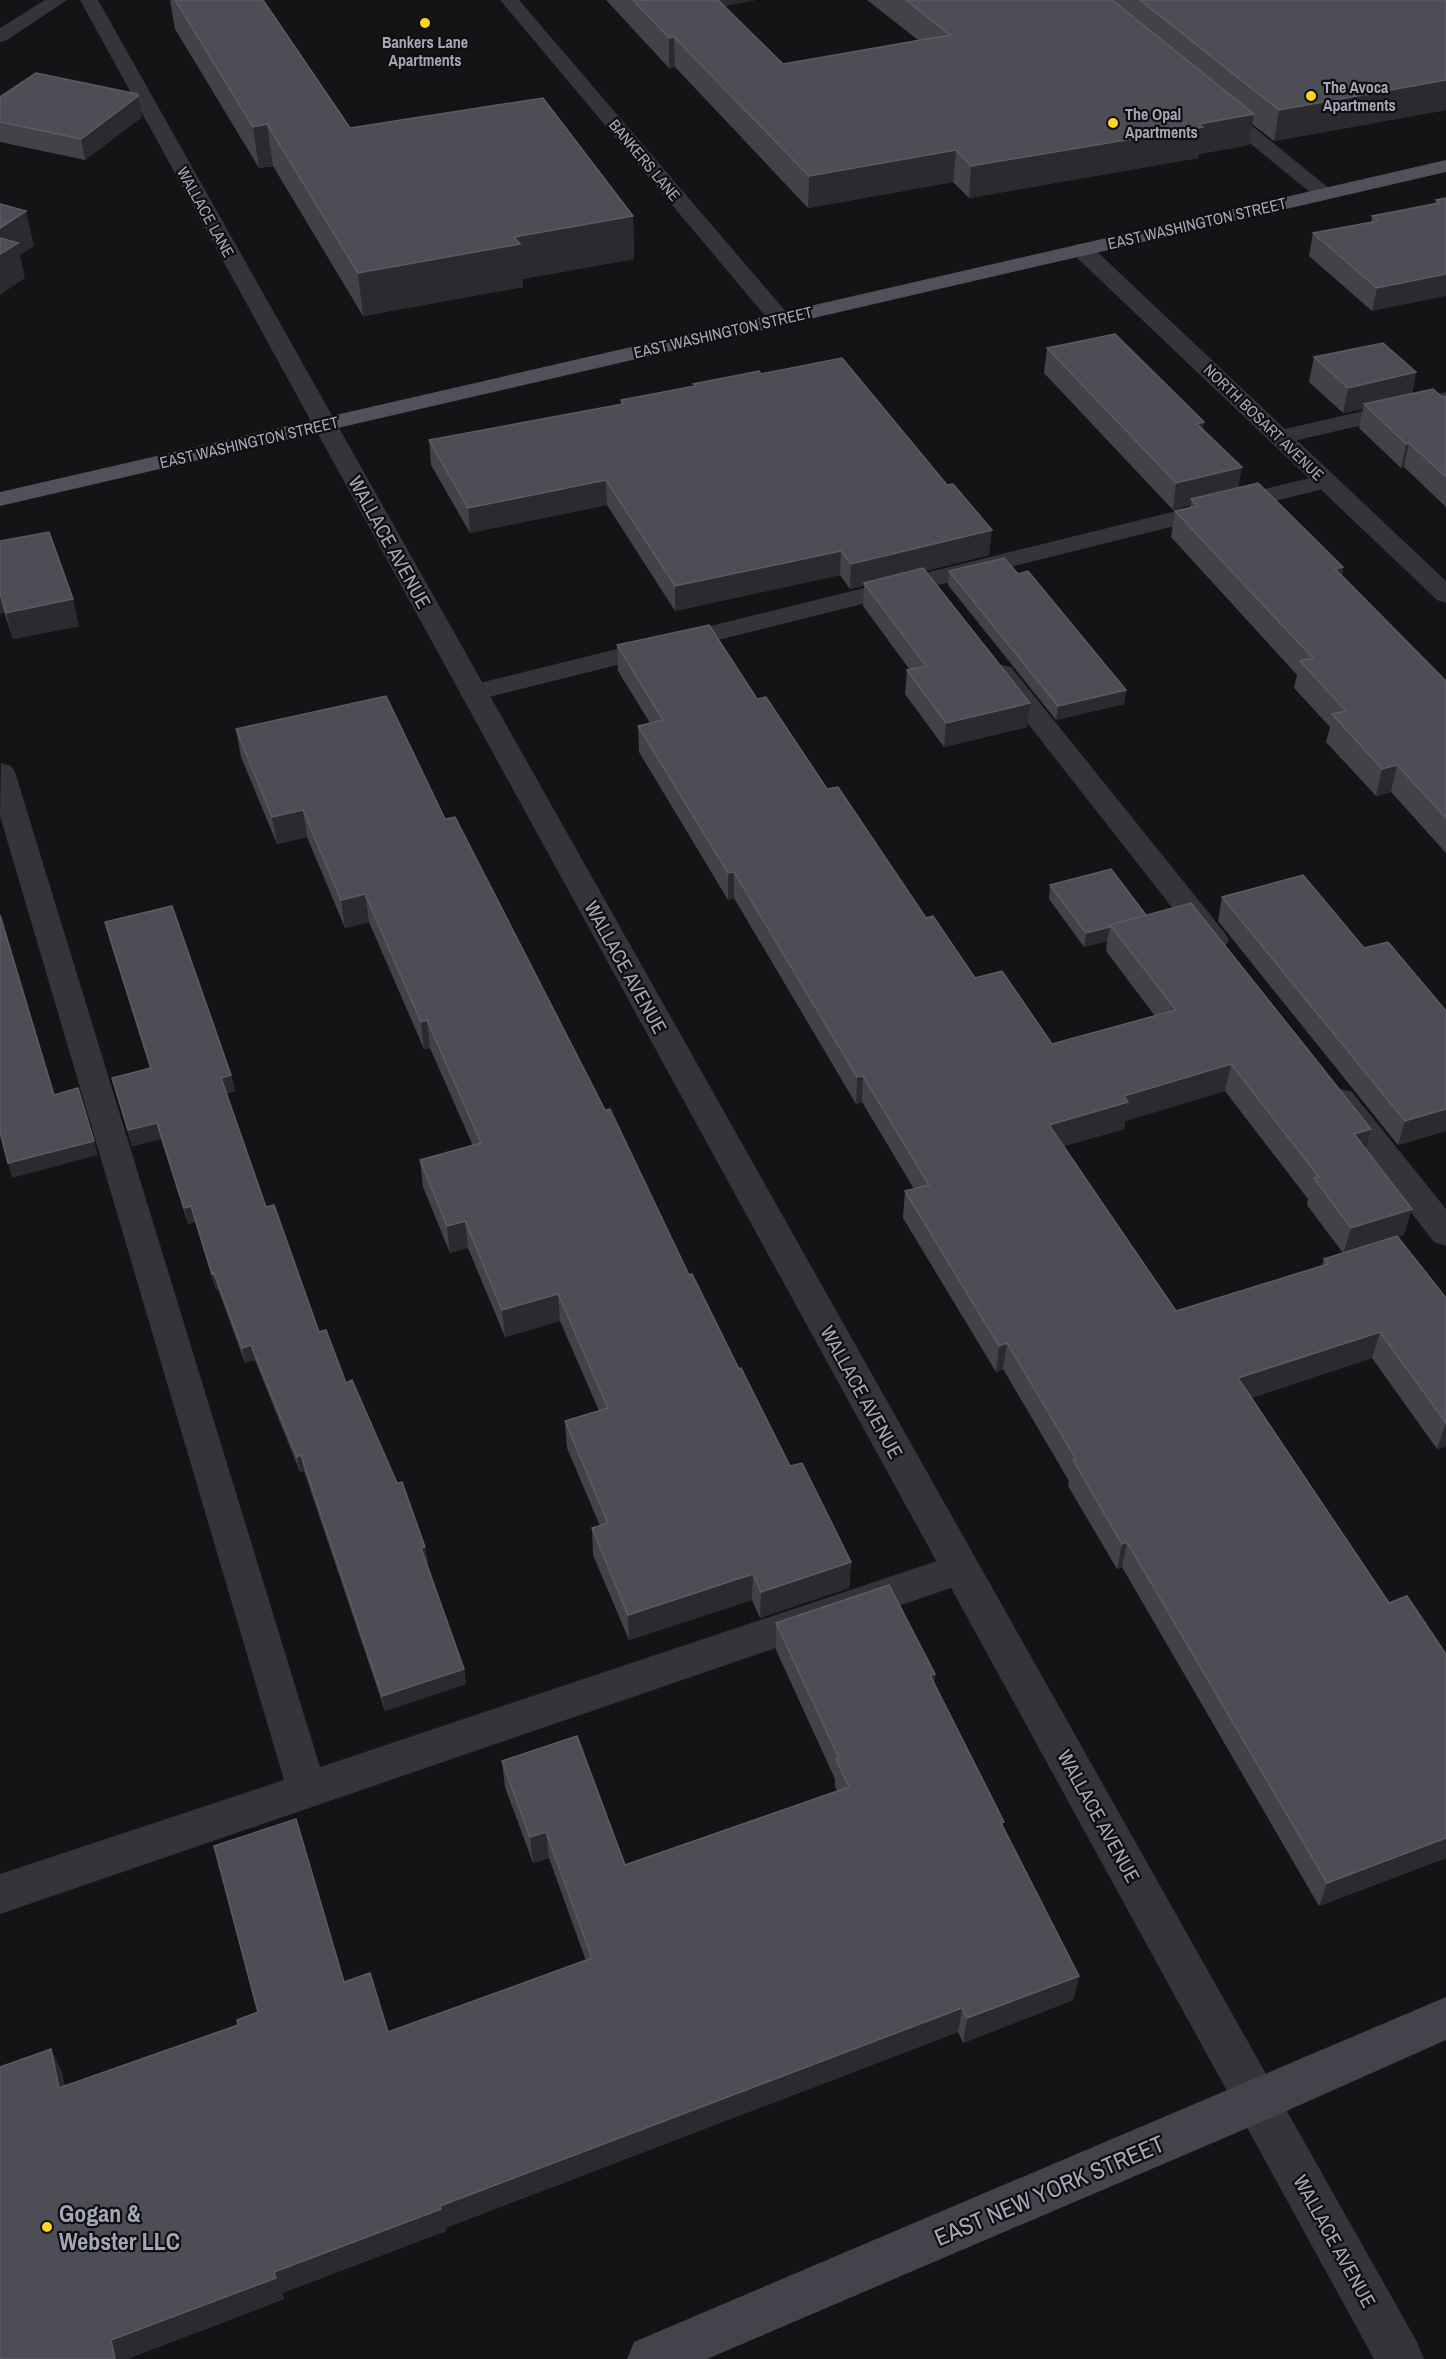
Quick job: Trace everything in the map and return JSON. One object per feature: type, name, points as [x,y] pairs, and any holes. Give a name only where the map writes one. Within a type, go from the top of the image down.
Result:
[{"type":"main road","name":"EAST WASHINGTON STREET","points":[[0,498],[1446,166]]},
{"type":"main road","name":"EAST NEW YORK STREET","points":[[651,2359],[1446,2018]]},
{"type":"street","points":[[0,36],[58,0]]},
{"type":"street","name":"WALLACE LANE","points":[[89,0],[324,424]]},
{"type":"street","name":"BANKERS LANE","points":[[509,0],[780,319]]},
{"type":"street","points":[[1205,97],[1324,194]]},
{"type":"street","name":"NORTH BOSART AVENUE","points":[[1082,250],[1446,595]]},
{"type":"street","points":[[1280,437],[1446,399]]},
{"type":"street","name":"WALLACE AVENUE","points":[[324,424],[1400,2359]]},
{"type":"street","points":[[473,693],[936,589],[1326,481]]},
{"type":"street","points":[[987,655],[1232,962]]},
{"type":"street","points":[[1,772],[307,1790]]},
{"type":"street","points":[[1328,1084],[1446,1233]]},
{"type":"street","points":[[0,1894],[961,1569]]},
{"type":"building","points":[[175,0],[263,0],[350,128],[543,98],[633,216],[514,237],[520,244],[358,273],[267,124],[253,127]]},
{"type":"building","points":[[633,0],[718,0],[783,64],[950,35],[906,0],[1112,0],[1254,114],[1199,124],[1203,127],[971,166],[956,150],[809,176],[674,37],[669,38]]},
{"type":"building","points":[[1140,0],[1446,0],[1446,80],[1279,110]]},
{"type":"building","points":[[36,73],[138,96],[81,139],[0,122],[0,97]]},
{"type":"building","points":[[1446,198],[1446,274],[1377,288],[1313,233],[1378,221],[1372,216],[1439,203],[1436,200]]},
{"type":"building","points":[[0,204],[26,211],[0,228]]},
{"type":"building","points":[[0,238],[18,243],[0,254]]},
{"type":"building","points":[[1115,334],[1204,422],[1197,424],[1242,467],[1176,483],[1047,348]]},
{"type":"building","points":[[1383,343],[1416,372],[1348,388],[1314,357]]},
{"type":"building","points":[[842,358],[947,485],[953,484],[992,530],[851,564],[841,551],[675,586],[606,480],[468,508],[429,440],[623,404],[621,400],[695,386],[693,384],[759,371],[761,374]]},
{"type":"building","points":[[1433,389],[1442,397],[1446,396],[1446,477],[1409,443],[1406,444],[1364,404]]},
{"type":"building","points":[[1258,483],[1343,567],[1335,569],[1446,681],[1446,818],[1397,765],[1382,769],[1332,714],[1346,711],[1300,661],[1313,658],[1175,511],[1198,506],[1191,499]]},
{"type":"building","points":[[49,532],[73,599],[6,613],[0,593],[0,541]]},
{"type":"building","points":[[1004,558],[1018,574],[1028,571],[1126,690],[1058,706],[949,571]]},
{"type":"building","points":[[923,568],[1030,703],[946,723],[907,670],[926,666],[864,583]]},
{"type":"building","points":[[709,625],[757,699],[766,697],[827,789],[838,787],[926,918],[933,916],[975,978],[1002,971],[1052,1044],[1176,1010],[1110,925],[1191,903],[1371,1129],[1354,1134],[1412,1209],[1351,1228],[1314,1178],[1319,1177],[1231,1064],[1124,1096],[1128,1102],[1049,1125],[1176,1311],[1328,1264],[1324,1259],[1397,1236],[1446,1298],[1446,1423],[1380,1332],[1238,1378],[1389,1603],[1407,1596],[1446,1654],[1446,1838],[1327,1883],[1127,1542],[1122,1544],[1073,1460],[1076,1459],[1007,1343],[999,1346],[905,1191],[929,1185],[863,1076],[857,1077],[734,872],[728,873],[638,726],[663,720],[617,645]]},
{"type":"building","points":[[386,696],[445,819],[455,817],[605,1110],[610,1109],[689,1275],[692,1274],[790,1466],[802,1463],[851,1562],[761,1592],[753,1574],[628,1615],[592,1528],[608,1523],[565,1421],[608,1408],[558,1294],[502,1310],[465,1221],[447,1226],[420,1160],[481,1143],[427,1020],[421,1022],[365,894],[341,900],[303,810],[272,817],[236,729]]},
{"type":"building","points":[[1111,869],[1146,915],[1086,933],[1050,885]]},
{"type":"building","points":[[1303,875],[1364,948],[1388,942],[1446,1011],[1446,1109],[1405,1121],[1222,897]]},
{"type":"building","points":[[172,906],[231,1075],[221,1078],[266,1207],[274,1205],[319,1332],[326,1330],[346,1383],[352,1380],[397,1483],[402,1482],[425,1547],[421,1548],[464,1669],[382,1696],[301,1455],[297,1457],[251,1345],[242,1348],[214,1273],[212,1274],[191,1206],[184,1208],[157,1123],[128,1130],[112,1078],[151,1068],[105,922]]},
{"type":"building","points":[[0,915],[54,1095],[78,1088],[94,1141],[8,1163],[0,1132]]},
{"type":"building","points":[[889,1585],[935,1674],[930,1675],[1004,1822],[1001,1823],[1079,1976],[967,2018],[962,2008],[440,2206],[441,2209],[274,2272],[276,2278],[111,2340],[115,2359],[0,2359],[0,2067],[51,2049],[59,2088],[238,2025],[237,2020],[258,2012],[214,1846],[296,1819],[344,1982],[370,1973],[388,2032],[592,1958],[546,1832],[530,1837],[502,1761],[577,1736],[625,1865],[849,1787],[836,1759],[839,1758],[776,1623]]},
{"type":"place","name":"Bankers Lane Apartments","points":[[425,23]]},
{"type":"place","name":"The Avoca Apartments","points":[[1311,96]]},
{"type":"place","name":"The Opal Apartments","points":[[1113,123]]},
{"type":"place","name":"Gogan & Webster LLC","points":[[47,2227]]}]
